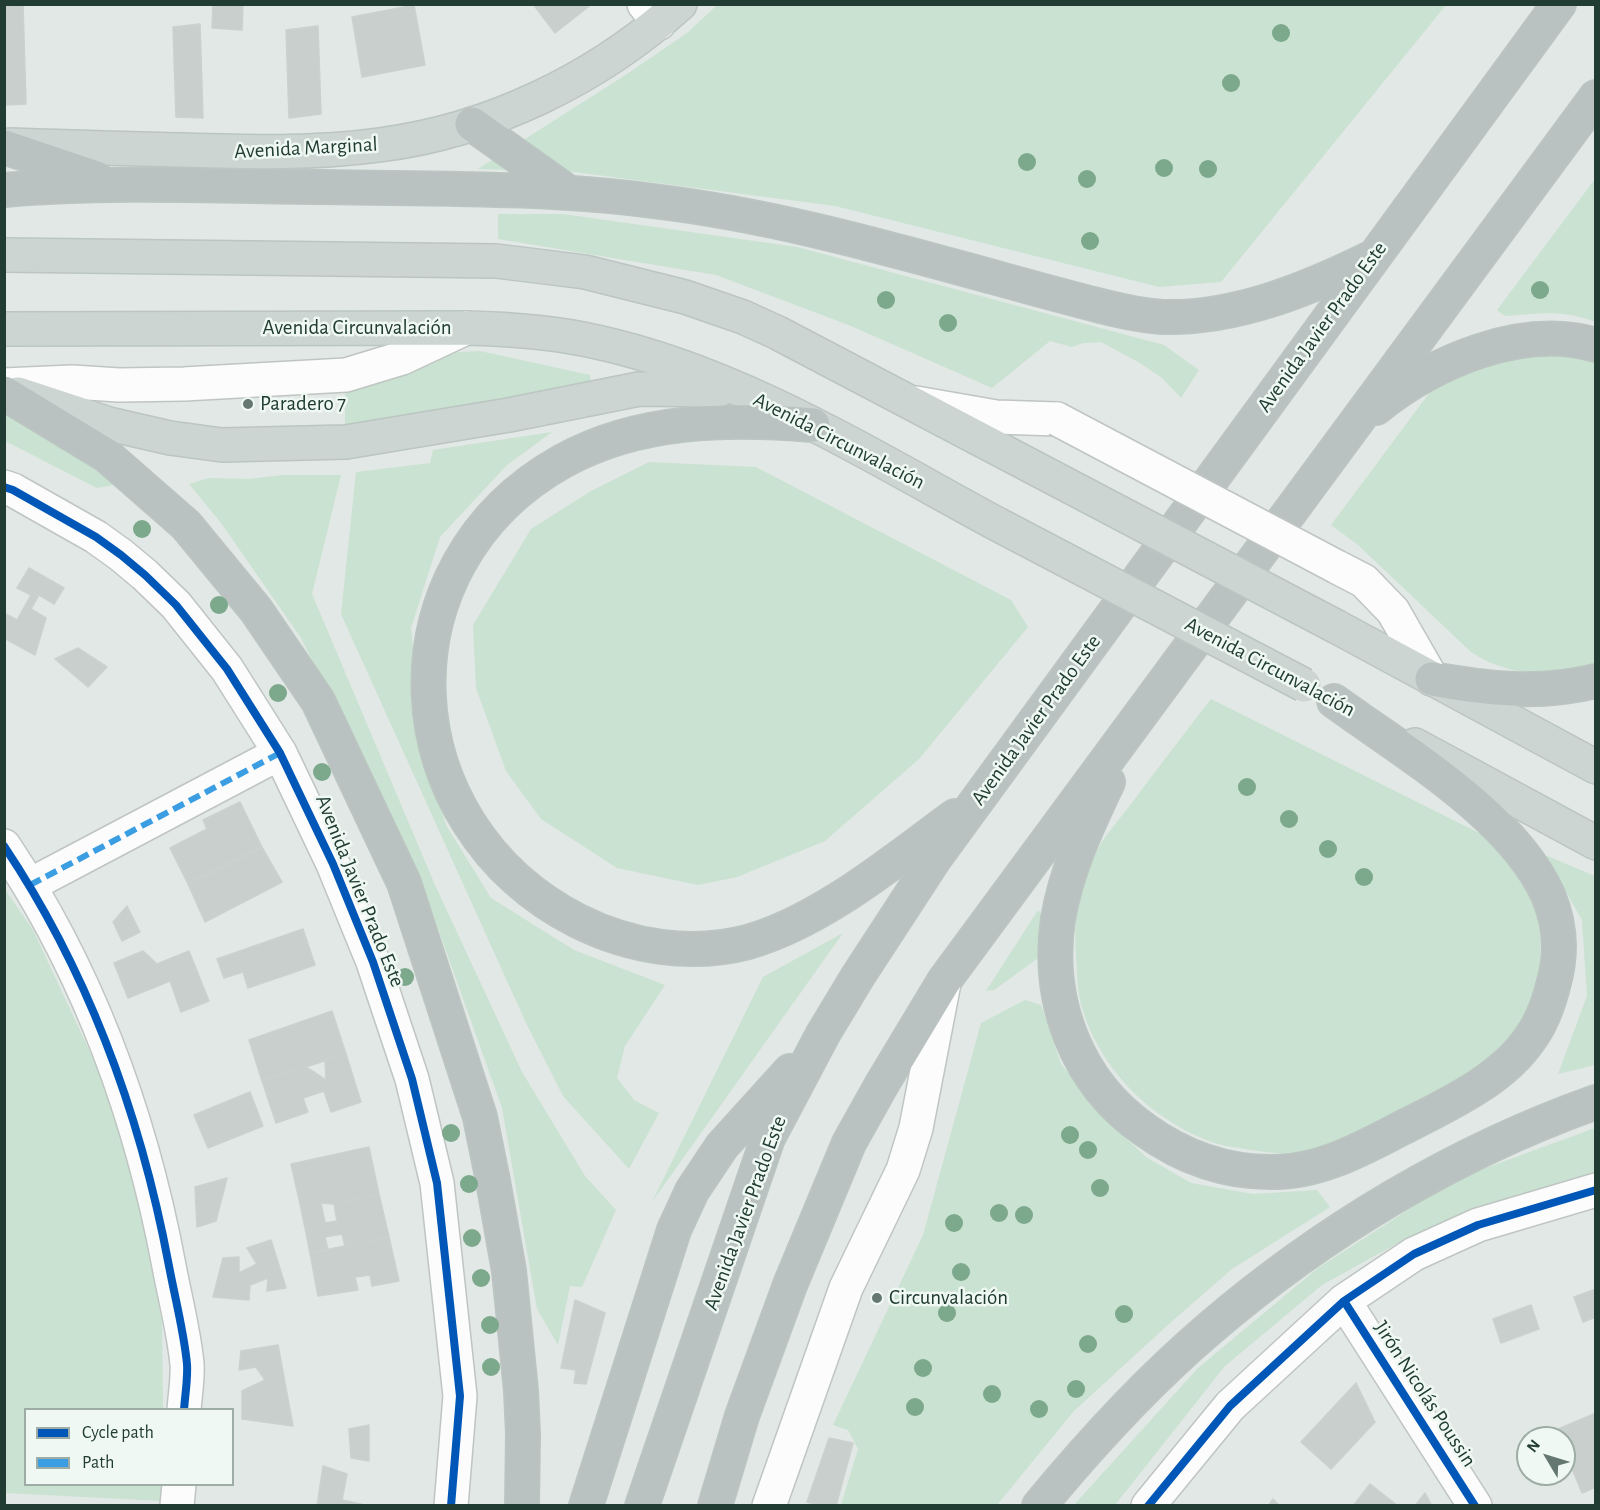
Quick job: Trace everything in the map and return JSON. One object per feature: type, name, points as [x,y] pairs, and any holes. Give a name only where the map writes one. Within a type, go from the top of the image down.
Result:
[{"type":"highway","points":[[1486,103],[1529,4]]},
{"type":"highway","name":"Avenida Javier Prado Este","points":[[642,1506],[768,1138],[823,1034],[894,918],[978,799],[1559,4]]},
{"type":"highway","points":[[716,1506],[742,1416],[790,1284],[849,1143],[944,981],[1596,97]]},
{"type":"highway","points":[[472,124],[569,193]]},
{"type":"highway","points":[[4,146],[115,184]]},
{"type":"highway","points":[[4,190],[115,184],[489,190],[569,193],[661,202],[824,231],[1089,303],[1138,315],[1163,317],[1188,316],[1252,305],[1294,293],[1373,257]]},
{"type":"highway","points":[[1349,430],[1402,389],[1466,355],[1521,341],[1557,340],[1596,345]]},
{"type":"highway","points":[[4,389],[106,455],[186,525],[256,610],[318,701],[404,884],[480,1117],[493,1181],[509,1271],[521,1391],[522,1506]]},
{"type":"highway","points":[[813,425],[754,420],[711,421],[668,427],[629,436],[590,448],[564,460],[517,492],[498,512],[480,532],[451,580],[433,632],[428,692],[430,722],[436,750],[457,804],[489,852],[509,873],[565,915],[632,942],[667,948],[694,949],[746,942],[807,918],[833,903],[978,799]]},
{"type":"highway","points":[[1432,679],[1508,690],[1562,688],[1596,681]]},
{"type":"highway","points":[[1143,711],[1074,858],[1059,917],[1056,939],[1057,992],[1061,1009],[1075,1051],[1088,1072],[1102,1092],[1134,1123],[1175,1150],[1193,1158],[1237,1170],[1278,1173],[1327,1163],[1350,1154],[1422,1118],[1498,1073],[1530,1040],[1542,1018],[1560,955],[1555,915],[1548,896],[1530,864],[1507,835],[1457,791],[1334,701]]},
{"type":"highway","points":[[586,1506],[674,1230],[692,1191],[722,1146],[823,1034]]},
{"type":"highway","points":[[1039,1506],[1143,1390],[1209,1328],[1312,1248],[1409,1188],[1474,1153],[1554,1116],[1596,1102]]},
{"type":"main road","name":"Avenida Marginal","points":[[4,146],[240,152],[342,150],[420,138],[472,124],[529,102],[567,83],[625,48],[661,11]]},
{"type":"main road","points":[[4,255],[496,261],[585,272],[685,297],[743,317],[778,333],[1337,627],[1596,767]]},
{"type":"main road","name":"Avenida Circunvalación","points":[[4,329],[466,327],[511,329],[598,342],[691,370],[813,425],[1334,701],[1596,843]]},
{"type":"main road","points":[[4,389],[109,424],[170,438],[222,445],[346,442],[509,415],[639,389],[739,390]]},
{"type":"street","points":[[4,389],[72,382],[119,385],[184,384],[346,375],[402,358],[466,327]]},
{"type":"street","points":[[907,401],[996,417],[1057,419],[1364,580],[1393,610],[1432,679]]},
{"type":"street","name":"Avenida Javier Prado Este","points":[[4,488],[22,495],[96,537],[145,575],[176,605],[227,669],[280,753],[333,864],[373,962],[412,1079],[437,1183],[460,1396],[451,1506]]},
{"type":"street","points":[[30,885],[280,753]]},
{"type":"street","points":[[4,846],[30,885],[69,956],[122,1083],[152,1182],[187,1365],[184,1408]]},
{"type":"street","points":[[769,1506],[846,1288],[903,1170],[916,1128],[944,981]]},
{"type":"street","points":[[1148,1506],[1230,1406],[1344,1301],[1414,1254],[1478,1225],[1596,1190]]},
{"type":"street","name":"Jirón Nicolás Poussin","points":[[1344,1301],[1475,1506]]},
{"type":"street","points":[[177,1506],[178,1486]]},
{"type":"green space","points":[[717,5],[1446,5],[1221,282],[1159,287],[835,206],[574,172],[478,169],[687,33]]},
{"type":"green space","points":[[1595,179],[1595,322],[1561,314],[1505,316],[1497,310]]},
{"type":"green space","points":[[498,214],[563,214],[797,247],[1164,345],[1199,370],[1181,398],[1162,378],[1101,342],[1083,343],[1072,347],[1050,341],[992,388],[851,326],[716,275],[498,239]]},
{"type":"green space","points":[[480,351],[590,375],[591,385],[438,412],[345,425],[345,388],[425,354]]},
{"type":"green space","points":[[1507,355],[1578,356],[1595,363],[1595,667],[1563,673],[1531,673],[1515,671],[1485,660],[1471,652],[1358,545],[1331,525],[1430,392],[1449,377]]},
{"type":"green space","points":[[4,411],[56,440],[120,484],[97,488],[5,441]]},
{"type":"green space","points":[[552,432],[506,466],[440,537],[411,628],[423,751],[446,825],[491,898],[574,950],[665,985],[625,1046],[617,1078],[634,1100],[659,1113],[629,1169],[563,1096],[526,1023],[341,614],[356,472],[430,463],[433,450]]},
{"type":"green space","points":[[649,462],[756,467],[1011,600],[1028,627],[919,759],[825,841],[737,877],[698,885],[617,868],[541,819],[506,771],[476,688],[473,625],[531,529],[591,491]]},
{"type":"green space","points":[[282,475],[341,475],[312,594],[435,885],[522,1072],[585,1176],[616,1210],[582,1287],[570,1286],[558,1345],[537,1309],[502,1108],[425,892],[301,638],[221,523],[189,484],[209,478],[249,479]]},
{"type":"green space","points":[[1211,699],[1489,838],[1507,857],[1528,887],[1536,910],[1540,943],[1538,978],[1528,1010],[1508,1041],[1481,1065],[1443,1088],[1344,1138],[1307,1151],[1276,1153],[1225,1146],[1194,1135],[1172,1123],[1132,1091],[1115,1072],[1089,1028],[1081,1004],[1075,943],[1076,921],[1078,900],[1088,868],[1107,834]]},
{"type":"green space","points":[[1545,855],[1595,876],[1595,1065],[1558,1074],[1587,996],[1582,920]]},
{"type":"green space","points":[[4,888],[33,930],[126,1129],[162,1323],[163,1408],[24,1408],[24,1486],[163,1486],[163,1501],[5,1493]]},
{"type":"green space","points":[[1038,910],[1043,915],[1040,935],[1041,956],[994,990],[986,991]]},
{"type":"green space","points":[[843,933],[652,1202],[763,977]]},
{"type":"green space","points":[[1025,1000],[1041,1005],[1061,1064],[1111,1124],[1146,1157],[1191,1183],[1253,1194],[1317,1190],[1330,1207],[1232,1269],[1170,1323],[1074,1411],[997,1505],[841,1505],[858,1449],[848,1430],[833,1425],[923,1235],[981,1023]]},
{"type":"green space","points":[[1595,1128],[1595,1177],[1509,1199],[1407,1238],[1322,1285],[1225,1366],[1115,1505],[1073,1506],[1198,1368],[1318,1268],[1456,1179]]},
{"type":"building","points":[[4,4],[23,4],[26,104],[4,105]]},
{"type":"building","points":[[213,4],[243,4],[242,30],[212,28]]},
{"type":"building","points":[[533,4],[592,4],[555,33]]},
{"type":"building","points":[[414,5],[425,65],[362,77],[352,17]]},
{"type":"building","points":[[200,24],[203,118],[176,117],[173,27]]},
{"type":"building","points":[[318,26],[321,114],[289,118],[286,30]]},
{"type":"building","points":[[29,568],[64,588],[54,604],[39,595],[31,609],[46,618],[35,655],[4,638],[4,613],[17,620],[31,595],[17,588]]},
{"type":"building","points":[[78,648],[107,667],[88,687],[55,659]]},
{"type":"building","points":[[240,802],[262,847],[188,884],[170,848],[207,829],[203,820]]},
{"type":"building","points":[[262,847],[282,882],[205,922],[188,884]]},
{"type":"building","points":[[127,906],[140,932],[122,941],[113,922]]},
{"type":"building","points":[[303,929],[315,965],[248,988],[243,972],[224,978],[217,959]]},
{"type":"building","points":[[143,951],[157,964],[189,951],[209,1001],[181,1012],[170,981],[128,998],[114,963]]},
{"type":"building","points":[[332,1011],[346,1054],[262,1081],[249,1040]]},
{"type":"building","points":[[346,1054],[361,1102],[331,1112],[324,1091],[303,1098],[308,1112],[276,1123],[262,1081],[306,1067],[326,1080],[325,1060]]},
{"type":"building","points":[[250,1092],[263,1126],[208,1148],[194,1115]]},
{"type":"building","points":[[369,1147],[379,1194],[334,1204],[321,1203],[301,1208],[291,1164]]},
{"type":"building","points":[[227,1178],[216,1221],[197,1227],[195,1187]]},
{"type":"building","points":[[379,1194],[389,1237],[345,1246],[342,1234],[325,1237],[328,1250],[310,1253],[301,1208],[321,1203],[325,1223],[337,1221],[334,1204]]},
{"type":"building","points":[[389,1237],[399,1281],[372,1286],[370,1275],[355,1277],[358,1290],[318,1296],[310,1253]]},
{"type":"building","points":[[271,1240],[286,1288],[267,1291],[268,1278],[250,1285],[249,1300],[213,1297],[223,1258],[239,1257],[239,1273],[257,1264],[247,1248]]},
{"type":"building","points":[[1596,1289],[1596,1317],[1583,1322],[1574,1297]]},
{"type":"building","points":[[575,1300],[605,1313],[586,1384],[574,1383],[576,1370],[561,1368]]},
{"type":"building","points":[[1531,1305],[1539,1329],[1501,1343],[1493,1319]]},
{"type":"building","points":[[278,1345],[293,1426],[242,1419],[242,1391],[265,1380],[256,1367],[239,1370],[241,1351]]},
{"type":"building","points":[[1356,1383],[1375,1422],[1331,1469],[1301,1442]]},
{"type":"building","points":[[1596,1413],[1596,1487],[1582,1493],[1576,1478],[1576,1426],[1565,1426]]},
{"type":"building","points":[[369,1425],[369,1461],[351,1458],[349,1429]]},
{"type":"building","points":[[829,1438],[853,1443],[836,1506],[822,1506],[807,1502]]},
{"type":"building","points":[[323,1466],[347,1474],[342,1500],[370,1506],[317,1506]]},
{"type":"building","points":[[1370,1484],[1398,1506],[1353,1506]]},
{"type":"building","points":[[1425,1493],[1432,1506],[1415,1506]]},
{"type":"building","points":[[1273,1499],[1280,1506],[1268,1506]]},
{"type":"marked path","points":[[30,885],[280,753]]},
{"type":"cycle path","points":[[4,487],[96,537],[145,575],[176,605],[227,669],[280,753],[333,864],[373,962],[412,1079],[437,1183],[460,1396],[451,1506]]},
{"type":"cycle path","points":[[4,846],[62,944],[108,1048],[127,1101],[157,1210],[182,1327],[187,1370],[184,1408]]},
{"type":"cycle path","points":[[1148,1506],[1230,1406],[1344,1301],[1414,1254],[1478,1225],[1596,1190]]},
{"type":"cycle path","points":[[1344,1301],[1475,1506]]},
{"type":"place","name":"Paradero 7","points":[[248,404]]},
{"type":"place","name":"Circunvalación","points":[[877,1298]]}]
